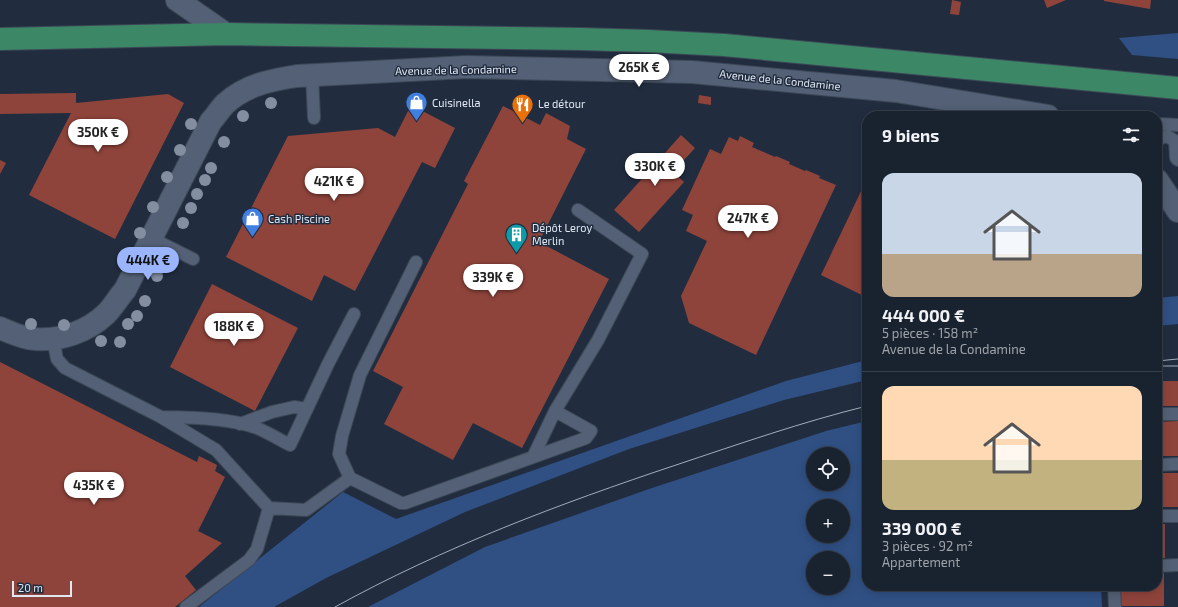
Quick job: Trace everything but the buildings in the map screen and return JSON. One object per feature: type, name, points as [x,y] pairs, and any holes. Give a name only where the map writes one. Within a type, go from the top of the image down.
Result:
[{"type":"main road","points":[[0,39],[226,34],[580,39],[701,44],[1178,88]]},
{"type":"street","points":[[176,0],[226,34]]},
{"type":"street","name":"Avenue de la Condamine","points":[[0,328],[34,339],[53,339],[85,330],[106,314],[125,290],[211,121],[226,104],[246,89],[270,80],[312,75],[467,67],[692,72],[896,91],[1018,111]]},
{"type":"street","points":[[1162,187],[1178,211]]},
{"type":"lane","points":[[312,75],[314,118]]},
{"type":"lane","points":[[1162,124],[1178,126]]},
{"type":"lane","points":[[1162,138],[1167,136],[1175,141],[1176,158],[1178,160]]},
{"type":"lane","points":[[533,457],[555,411],[598,340],[642,254],[578,210]]},
{"type":"lane","points":[[151,238],[193,259]]},
{"type":"lane","points":[[416,262],[360,375],[356,388],[342,436],[339,454],[350,478],[400,503],[405,503],[586,438],[592,431],[555,411]]},
{"type":"lane","points":[[161,417],[208,419],[240,424],[258,428],[290,445],[328,364],[354,314]]},
{"type":"lane","points":[[53,339],[57,359],[65,368],[161,417],[216,450],[268,508],[306,510],[350,478]]},
{"type":"lane","points":[[240,424],[279,410],[294,407],[307,409]]},
{"type":"lane","points":[[1162,414],[1178,414]]},
{"type":"lane","points":[[1162,465],[1178,464]]},
{"type":"lane","points":[[186,607],[249,560],[258,549],[268,508]]},
{"type":"lane","points":[[1162,516],[1178,516]]},
{"type":"lane","points":[[1162,566],[1178,565]]},
{"type":"lane","points":[[1114,591],[1115,607]]},
{"type":"shaded area","points":[[1178,33],[1178,59],[1132,55],[1119,38]]},
{"type":"shaded area","points":[[1178,296],[1178,324],[1162,326],[1162,298]]},
{"type":"shaded area","points":[[862,361],[862,381],[784,400],[629,449],[465,512],[326,578],[274,607],[199,607],[343,492],[396,519],[786,381]]},
{"type":"shaded area","points":[[862,422],[862,591],[1101,591],[1102,607],[368,607],[485,547],[649,489],[826,431]]},
{"type":"tram line","points":[[1162,361],[1178,359]]},
{"type":"tram line","points":[[1162,366],[1178,366]]},
{"type":"tram line","points":[[335,607],[418,565],[545,511],[747,441],[862,407]]},
{"type":"place","name":"Cuisinella","points":[[416,122]]},
{"type":"place","name":"Le détour","points":[[523,124]]},
{"type":"place","name":"Cash Piscine","points":[[252,238]]},
{"type":"place","name":"Dépôt Leroy Merlin","points":[[516,254]]}]
